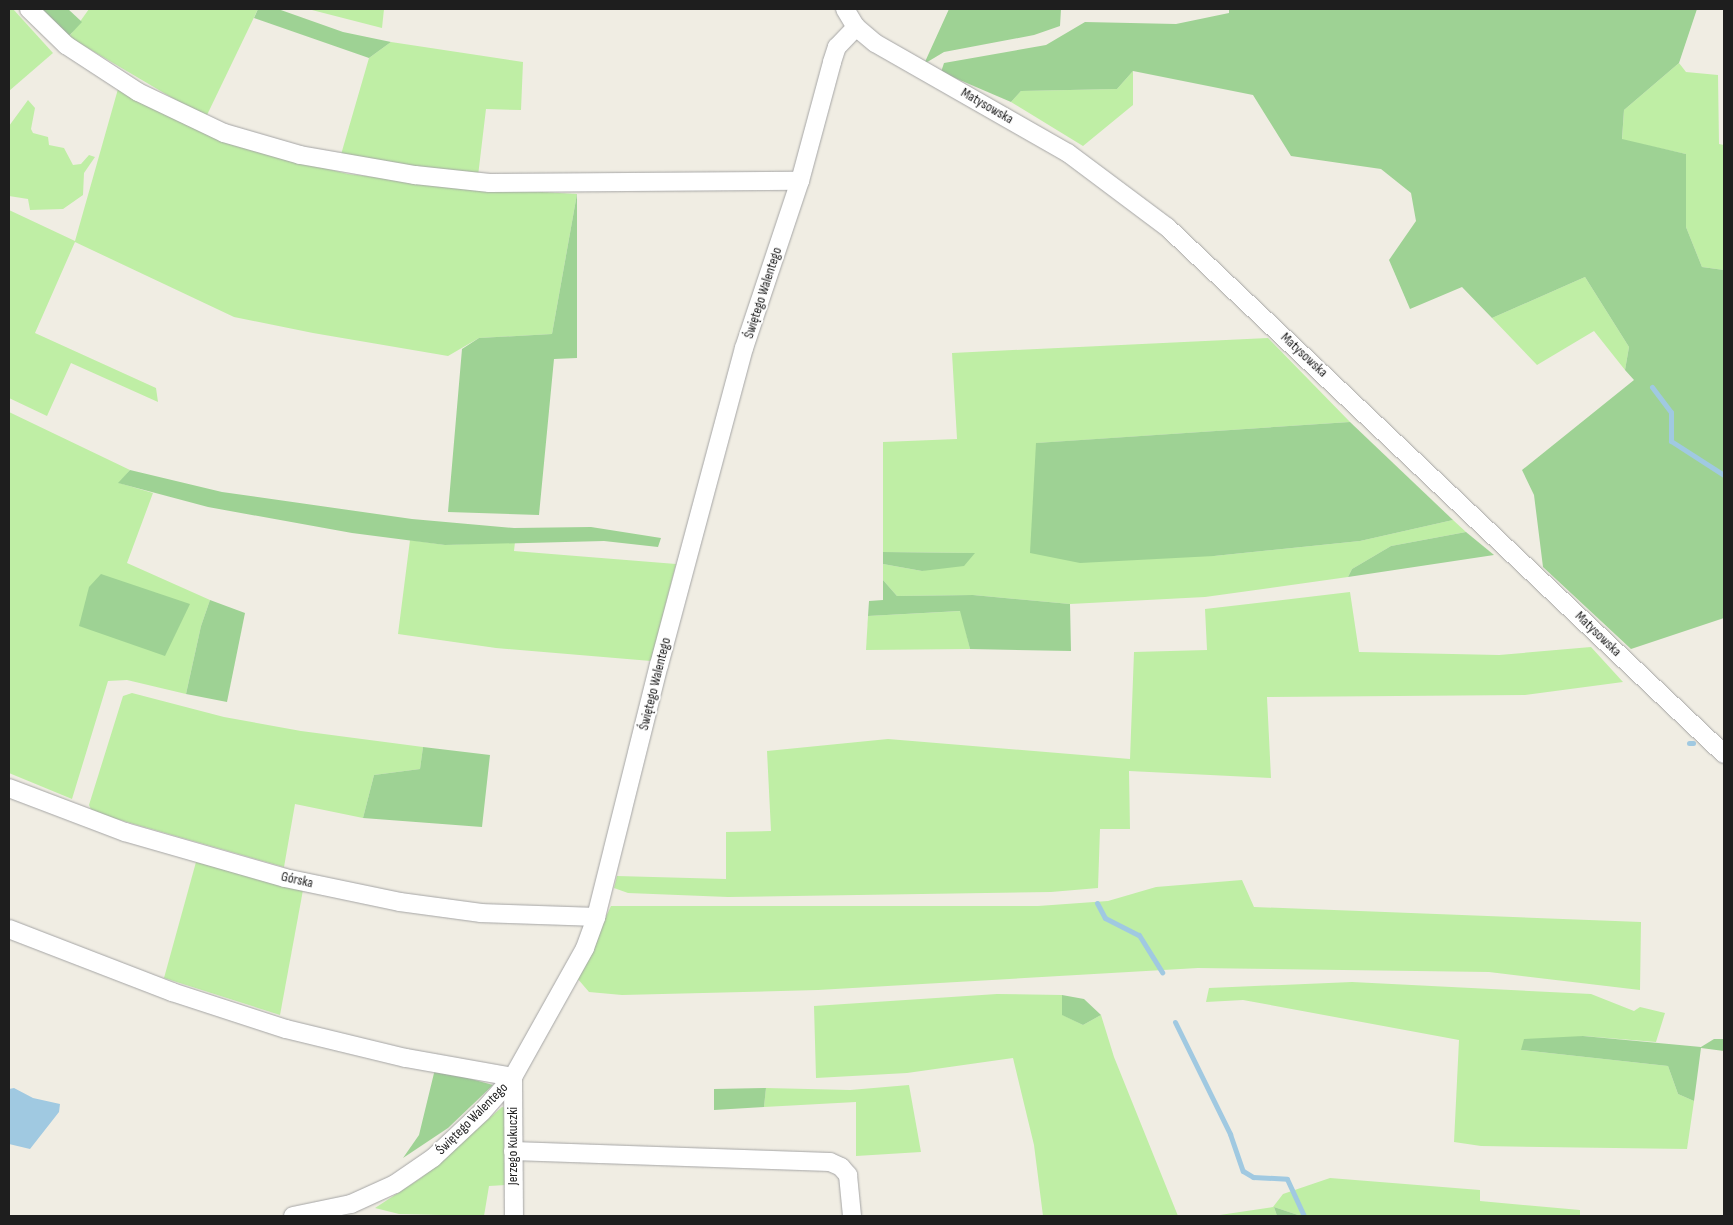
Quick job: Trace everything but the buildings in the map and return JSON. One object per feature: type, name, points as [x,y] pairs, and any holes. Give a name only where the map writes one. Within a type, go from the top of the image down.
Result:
[{"type":"street","points":[[29,9],[66,45],[138,92],[224,133],[300,155],[415,176],[490,184],[800,181]]},
{"type":"street","name":"Matysowska","points":[[845,9],[856,27],[888,51],[1068,153],[1167,227],[1724,754]]},
{"type":"street","name":"Świętego Walentego","points":[[293,1216],[351,1204],[396,1184],[433,1158],[514,1076],[585,948],[596,917],[659,665],[744,348],[800,181],[835,55],[856,27]]},
{"type":"street","name":"Górska","points":[[9,788],[125,832],[285,878],[400,902],[482,913],[596,917]]},
{"type":"street","points":[[9,929],[179,994],[286,1029],[406,1058],[514,1076]]},
{"type":"street","name":"Jerzego Kukuczki","points":[[514,1076],[514,1216]]},
{"type":"street","points":[[513,1151],[830,1162],[841,1167],[848,1175],[852,1216]]},
{"type":"green space","points":[[9,9],[13,9],[53,53],[9,91]]},
{"type":"green space","points":[[41,9],[68,9],[82,22],[68,37]]},
{"type":"green space","points":[[89,9],[258,9],[207,115],[186,106],[69,37]]},
{"type":"green space","points":[[258,9],[278,9],[343,32],[391,42],[369,58],[254,18]]},
{"type":"green space","points":[[308,9],[384,9],[382,28]]},
{"type":"green space","points":[[949,9],[1061,9],[1060,26],[1034,35],[944,52],[924,64]]},
{"type":"green space","points":[[1229,9],[1697,9],[1679,63],[1624,110],[1622,139],[1686,154],[1686,227],[1702,267],[1724,270],[1724,618],[1631,649],[1543,567],[1534,495],[1522,470],[1634,380],[1625,370],[1629,347],[1585,277],[1492,318],[1462,287],[1410,309],[1389,260],[1416,221],[1411,193],[1381,169],[1291,156],[1253,95],[1133,71],[1117,89],[1021,91],[1011,102],[941,72],[944,63],[1046,45],[1085,22],[1176,24],[1229,13]]},
{"type":"green space","points":[[391,42],[523,62],[521,110],[486,109],[478,176],[340,158],[369,58]]},
{"type":"green space","points":[[1679,63],[1686,72],[1718,75],[1719,144],[1724,145],[1724,270],[1702,267],[1686,227],[1686,154],[1622,140],[1624,110]]},
{"type":"green space","points":[[1133,71],[1133,105],[1083,146],[1011,102],[1021,91],[1117,89]]},
{"type":"green space","points":[[118,89],[241,147],[348,174],[476,188],[577,194],[552,334],[479,338],[448,356],[313,333],[234,317],[75,242],[35,333],[156,388],[158,402],[71,363],[47,416],[9,398],[9,210],[75,241]]},
{"type":"green space","points":[[28,100],[35,108],[31,129],[33,133],[48,137],[49,145],[64,148],[73,165],[81,164],[89,155],[95,157],[84,173],[83,195],[63,209],[30,210],[28,199],[9,196],[9,126]]},
{"type":"green space","points":[[577,194],[577,358],[554,359],[539,515],[448,512],[462,349],[479,338],[552,334]]},
{"type":"green space","points":[[1585,277],[1629,347],[1625,370],[1594,331],[1537,365],[1492,318]]},
{"type":"green space","points":[[1268,338],[1350,422],[1037,443],[1036,484],[1214,556],[1360,541],[1453,520],[1466,532],[1391,546],[1352,569],[1348,577],[1205,597],[1070,604],[973,595],[897,596],[883,580],[883,564],[922,571],[974,553],[883,552],[883,442],[957,439],[952,353]]},
{"type":"green space","points":[[9,412],[130,470],[119,483],[153,493],[127,563],[210,600],[201,626],[186,694],[127,680],[108,681],[72,799],[9,773]]},
{"type":"green space","points":[[1350,422],[1453,520],[1360,541],[1214,556],[1080,563],[1030,553],[1036,443]]},
{"type":"green space","points":[[130,470],[222,492],[412,519],[514,528],[591,527],[661,538],[658,547],[604,541],[445,545],[352,533],[208,507],[118,483]]},
{"type":"green space","points":[[1466,532],[1494,555],[1348,577],[1352,569],[1391,546]]},
{"type":"green space","points":[[410,540],[445,545],[515,542],[514,551],[676,564],[651,661],[496,648],[398,634]]},
{"type":"green space","points":[[883,552],[975,553],[964,566],[922,571],[883,564]]},
{"type":"green space","points":[[101,574],[190,604],[165,656],[79,626],[89,587]]},
{"type":"green space","points":[[883,580],[897,596],[973,595],[1070,604],[1071,651],[970,649],[960,611],[868,616],[869,601],[883,600]]},
{"type":"green space","points":[[1350,592],[1359,652],[1499,655],[1591,647],[1623,682],[1525,695],[1267,697],[1271,778],[1129,771],[1130,829],[1100,829],[1098,888],[1051,892],[728,897],[628,893],[614,888],[617,876],[726,879],[726,832],[771,831],[767,751],[888,739],[1130,759],[1134,652],[1207,650],[1205,609]]},
{"type":"green space","points":[[210,600],[245,613],[227,702],[186,694],[201,626]]},
{"type":"green space","points":[[961,611],[970,649],[866,650],[868,616]]},
{"type":"green space","points":[[132,693],[224,717],[301,731],[423,747],[420,769],[374,775],[363,818],[295,804],[284,867],[92,812],[89,805],[123,696]]},
{"type":"green space","points":[[423,747],[490,755],[482,827],[363,818],[374,775],[420,769]]},
{"type":"green space","points":[[196,862],[303,890],[280,1015],[164,978]]},
{"type":"green space","points":[[1242,880],[1254,907],[1641,922],[1640,990],[1489,972],[1198,968],[818,990],[622,995],[589,992],[577,978],[611,906],[1038,906],[1108,901],[1156,887]]},
{"type":"green space","points":[[1352,982],[1591,994],[1634,1011],[1640,1007],[1665,1013],[1656,1042],[1583,1036],[1521,1050],[1668,1066],[1678,1094],[1694,1101],[1687,1149],[1481,1146],[1454,1142],[1459,1040],[1243,1000],[1206,1002],[1209,988]]},
{"type":"green space","points":[[997,994],[1062,995],[1063,1015],[1083,1025],[1101,1015],[1114,1057],[1178,1216],[1043,1216],[1034,1145],[1013,1058],[907,1073],[816,1078],[814,1006]]},
{"type":"green space","points":[[1062,995],[1084,999],[1101,1015],[1083,1025],[1062,1015]]},
{"type":"green space","points":[[1583,1036],[1701,1047],[1714,1039],[1724,1039],[1724,1051],[1701,1048],[1694,1101],[1678,1094],[1668,1066],[1521,1050],[1524,1039]]},
{"type":"green space","points":[[435,1069],[493,1085],[448,1128],[403,1158],[419,1135]]},
{"type":"green space","points":[[909,1085],[921,1152],[856,1156],[856,1102],[764,1107],[766,1088],[850,1090]]},
{"type":"green space","points":[[766,1088],[764,1107],[714,1110],[714,1089]]},
{"type":"green space","points":[[502,1107],[508,1108],[506,1185],[489,1186],[484,1216],[399,1214],[375,1208],[421,1178]]},
{"type":"green space","points":[[1330,1178],[1480,1190],[1480,1201],[1580,1210],[1580,1216],[1301,1216],[1274,1207],[1277,1216],[1213,1216],[1273,1207],[1283,1194]]},
{"type":"green space","points":[[1274,1207],[1301,1216],[1277,1216]]},
{"type":"water","points":[[14,1088],[33,1098],[60,1104],[59,1112],[30,1149],[9,1144],[9,1089]]},
{"type":"waterway","points":[[1652,387],[1671,412],[1671,441],[1724,475]]},
{"type":"waterway","points":[[1097,903],[1105,918],[1139,935],[1162,972]]},
{"type":"waterway","points":[[1175,1022],[1230,1134],[1243,1171],[1253,1177],[1287,1179],[1304,1216]]}]
